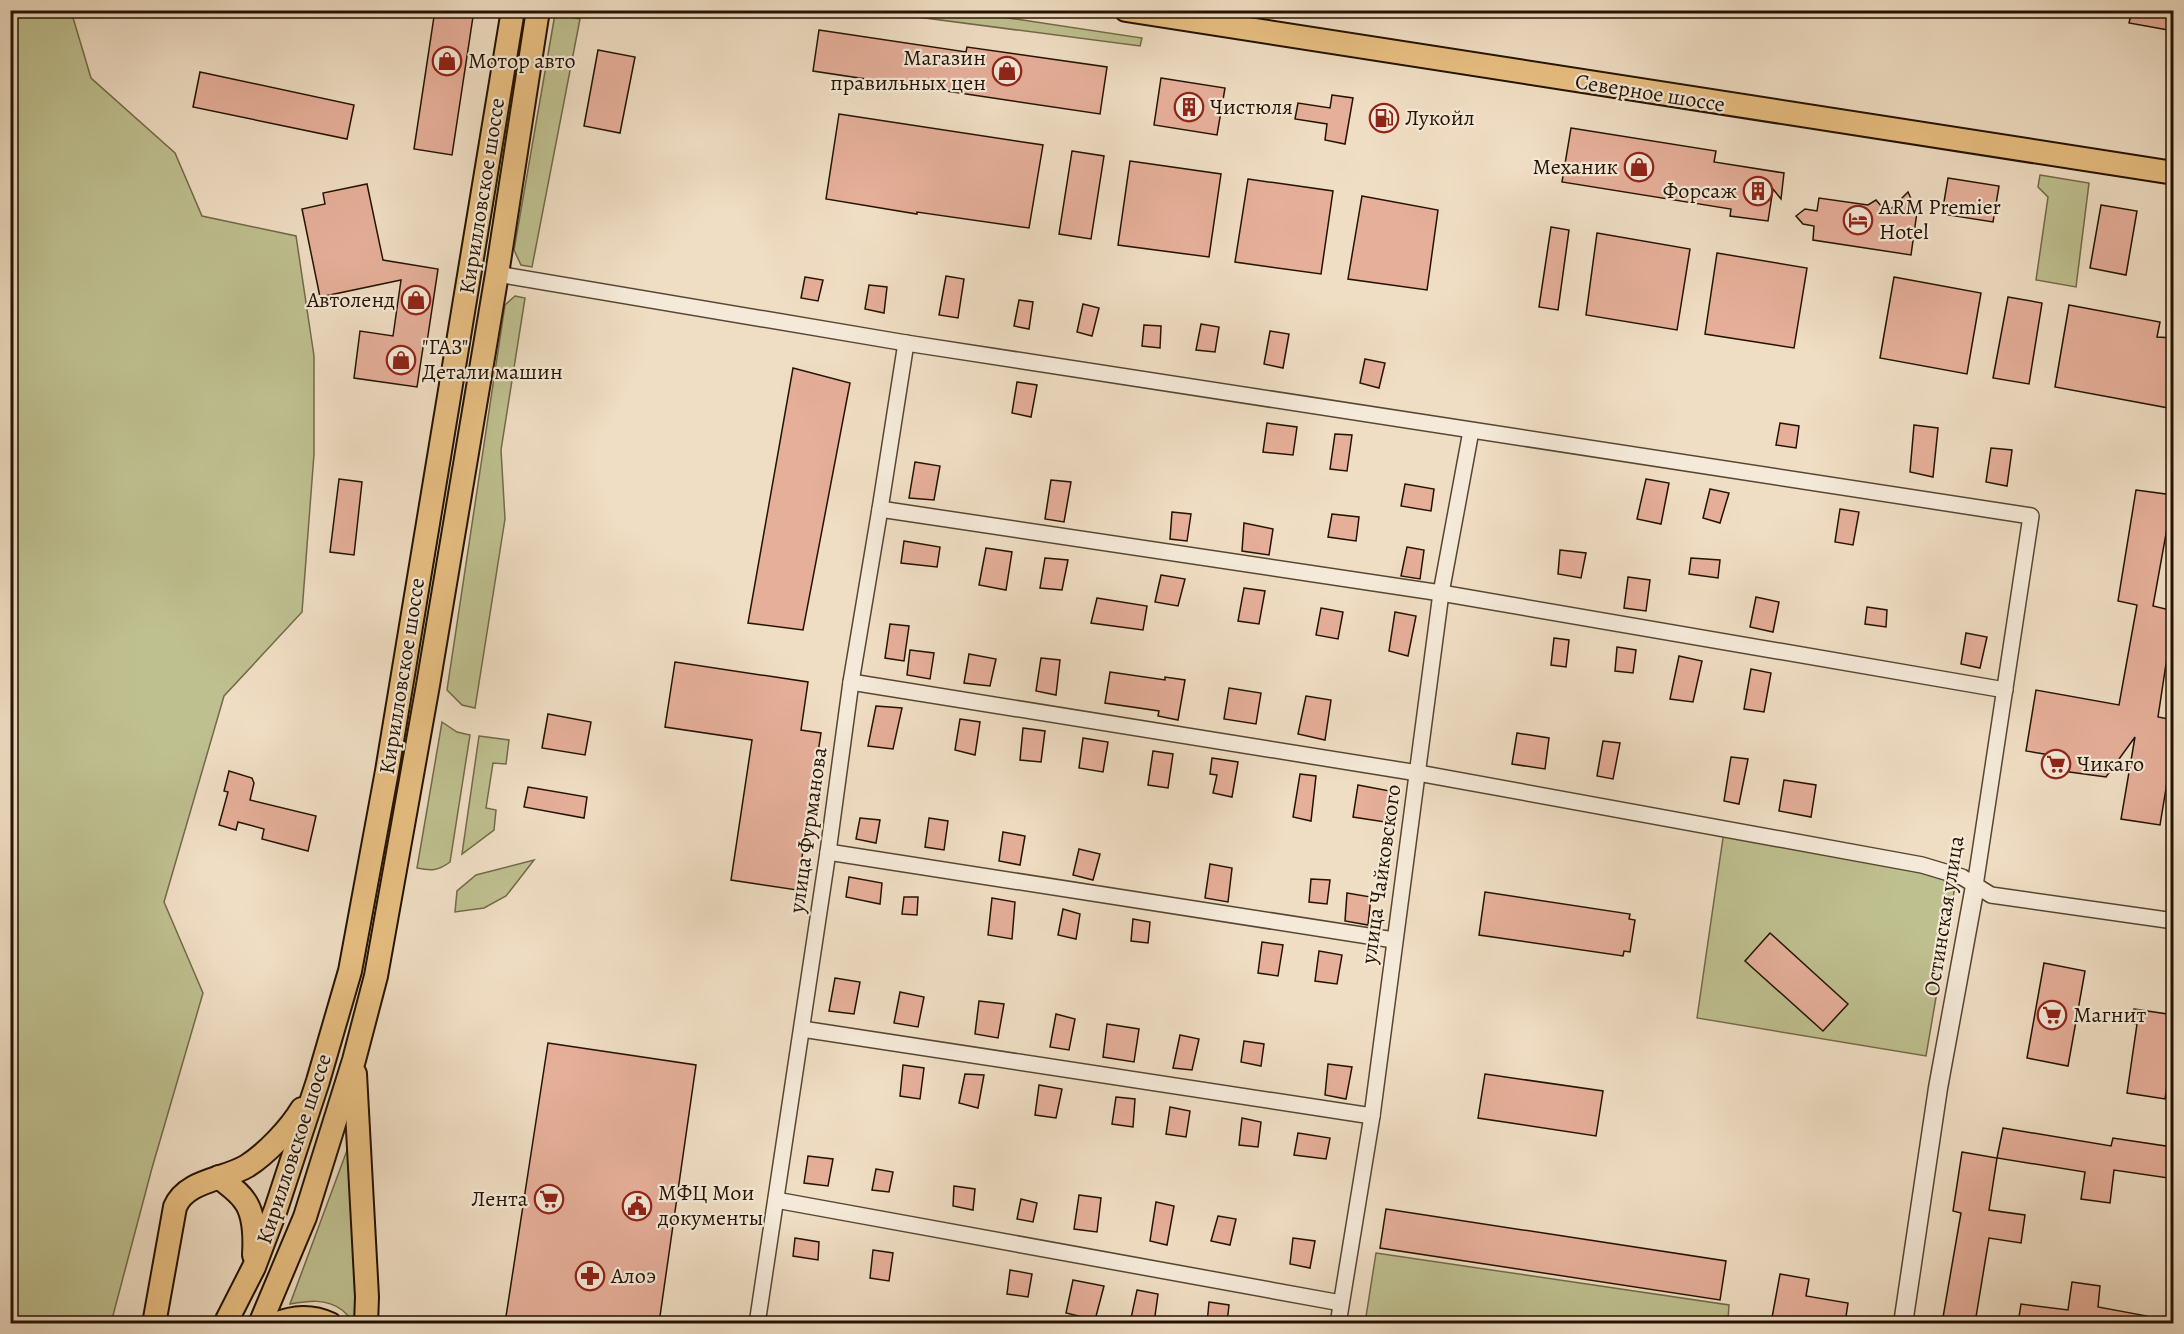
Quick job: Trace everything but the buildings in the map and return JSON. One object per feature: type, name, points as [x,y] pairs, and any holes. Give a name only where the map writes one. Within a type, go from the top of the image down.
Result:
[{"type":"main road","name":"Кирилловское шоссе","points":[[225,1323],[254,1267],[276,1209],[318,1081],[350,971],[383,793],[513,10]]},
{"type":"main road","name":"Кирилловское шоссе","points":[[260,1323],[305,1217],[354,1060],[376,976],[426,697],[497,274],[538,10]]},
{"type":"main road","name":"Северное шоссе","points":[[1126,10],[2174,173]]},
{"type":"main road","points":[[354,1060],[367,1297],[366,1323]]},
{"type":"main road","points":[[154,1323],[177,1201],[184,1192],[246,1166],[282,1136],[318,1081]]},
{"type":"main road","points":[[219,1178],[245,1200],[255,1238],[254,1267]]},
{"type":"main road","points":[[275,1323],[305,1317],[330,1323]]},
{"type":"street","points":[[497,274],[906,343],[1471,431]]},
{"type":"street","name":"улица Фурманова","points":[[757,1323],[828,852],[851,682],[906,343]]},
{"type":"street","name":"Остинская улица","points":[[1471,431],[2031,516],[1975,886],[1938,1088],[1903,1323]]},
{"type":"street","name":"улица Чайковского","points":[[1338,1323],[1372,1116],[1441,593],[1471,431]]},
{"type":"street","points":[[880,509],[1441,593],[2006,690]]},
{"type":"street","points":[[851,682],[1418,773],[1922,865],[1962,877],[1990,896],[2174,921]]},
{"type":"street","points":[[828,852],[1394,940]]},
{"type":"street","points":[[802,1029],[1372,1116]]},
{"type":"street","points":[[776,1200],[1341,1303]]},
{"type":"green space","points":[[10,11],[71,11],[91,78],[175,153],[202,216],[296,236],[314,356],[314,454],[302,612],[224,696],[164,902],[203,993],[152,1168],[111,1323],[11,1323]]},
{"type":"green space","points":[[871,11],[962,11],[1142,38],[1140,46]]},
{"type":"green space","points":[[555,14],[580,19],[532,267],[521,265],[514,250]]},
{"type":"green space","points":[[2040,175],[2089,183],[2076,287],[2036,280],[2048,197],[2038,187]]},
{"type":"green space","points":[[515,296],[525,298],[501,450],[505,519],[475,708],[462,705],[447,690],[505,305]]},
{"type":"green space","points":[[442,722],[457,732],[470,735],[450,862],[438,869],[426,870],[417,868]]},
{"type":"green space","points":[[479,736],[509,740],[506,764],[493,763],[486,808],[496,810],[494,830],[462,854]]},
{"type":"green space","points":[[1724,831],[1956,880],[1926,1056],[1697,1018]]},
{"type":"green space","points":[[534,860],[506,896],[484,908],[455,912],[457,891],[476,875]]},
{"type":"green space","points":[[349,1145],[356,1323],[342,1310],[330,1304],[310,1301],[290,1304]]},
{"type":"green space","points":[[1376,1253],[1729,1305],[1728,1320],[1721,1324],[1365,1323]]},
{"type":"place","name":"Мотор авто","points":[[447,61]]},
{"type":"place","name":"Магазин правильных цен","points":[[1007,71]]},
{"type":"place","name":"Чистюля","points":[[1189,107]]},
{"type":"place","name":"Лукойл","points":[[1384,118]]},
{"type":"place","name":"Механик","points":[[1639,167]]},
{"type":"place","name":"Форсаж","points":[[1758,191]]},
{"type":"place","name":"ARM Premier Hotel","points":[[1858,220]]},
{"type":"place","name":"Автоленд","points":[[416,300]]},
{"type":"place","name":"\"ГАЗ\" Детали машин","points":[[401,360]]},
{"type":"place","name":"Чикаго","points":[[2056,764]]},
{"type":"place","name":"Магнит","points":[[2052,1015]]},
{"type":"place","name":"Лента","points":[[549,1199]]},
{"type":"place","name":"МФЦ Мои документы","points":[[637,1206]]},
{"type":"place","name":"Алоэ","points":[[590,1276]]}]
